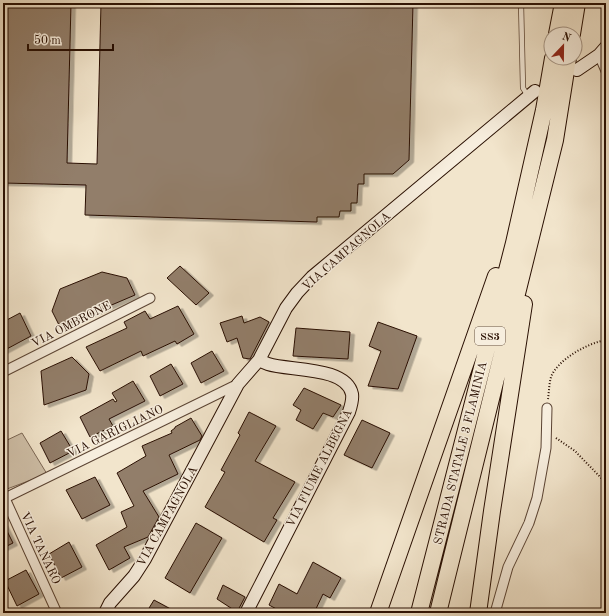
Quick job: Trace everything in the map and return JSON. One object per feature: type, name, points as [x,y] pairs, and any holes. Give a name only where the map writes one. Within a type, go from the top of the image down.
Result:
[{"type":"highway","points":[[559,26],[563,3]]},
{"type":"highway","points":[[573,26],[577,3]]},
{"type":"highway","name":"STRADA STATALE 3 FLAMINIA","points":[[419,613],[514,243],[551,66]]},
{"type":"highway","name":"STRADA STATALE 3 FLAMINIA","points":[[438,613],[573,66]]},
{"type":"highway","points":[[478,613],[522,312],[548,203],[555,140]]},
{"type":"highway","points":[[378,613],[501,262],[517,197],[534,154]]},
{"type":"street","points":[[583,60],[603,51],[606,70]]},
{"type":"street","name":"VIA CAMPAGNOLA","points":[[105,613],[110,603],[134,576],[145,559],[238,384],[259,360],[286,308],[297,293],[312,277],[532,94]]},
{"type":"street","name":"VIA OMBRONE","points":[[3,372],[150,298]]},
{"type":"street","name":"VIA FIUME ALBEGNA","points":[[246,613],[349,412],[352,403],[352,394],[349,386],[343,380],[324,373],[268,364],[259,360]]},
{"type":"street","name":"VIA GARIGLIANO","points":[[4,497],[238,384]]},
{"type":"street","points":[[495,613],[508,567],[534,509],[546,448],[547,408]]},
{"type":"street","name":"VIA TANARO","points":[[4,497],[58,613]]},
{"type":"lane","points":[[521,3],[523,88],[532,94]]},
{"type":"path","points":[[547,408],[551,378],[556,369],[563,361],[586,346],[595,342],[606,340]]},
{"type":"path","points":[[547,437],[555,438],[575,451],[606,483]]},
{"type":"shaded area","points":[[22,433],[47,474],[7,489],[3,481],[3,442]]},
{"type":"building","points":[[3,3],[71,3],[67,163],[97,164],[101,3],[413,3],[409,160],[393,174],[364,174],[364,184],[358,184],[357,203],[351,203],[351,211],[340,211],[339,217],[317,217],[317,222],[85,215],[86,185],[3,183]]},
{"type":"building","points":[[180,266],[209,293],[196,305],[167,278]]},
{"type":"building","points":[[102,272],[127,278],[135,295],[60,327],[52,311],[60,289]]},
{"type":"building","points":[[178,306],[194,334],[177,344],[175,341],[143,356],[141,351],[100,371],[86,347],[127,328],[124,322],[145,311],[150,319]]},
{"type":"building","points":[[20,313],[31,336],[3,351],[3,322]]},
{"type":"building","points":[[242,316],[244,323],[260,317],[269,322],[250,359],[243,358],[237,338],[227,342],[220,323]]},
{"type":"building","points":[[378,322],[417,336],[398,389],[368,386],[381,351],[369,346]]},
{"type":"building","points":[[296,328],[350,332],[348,359],[293,356]]},
{"type":"building","points":[[212,351],[224,371],[201,383],[191,363]]},
{"type":"building","points":[[72,357],[89,374],[86,390],[44,405],[41,371]]},
{"type":"building","points":[[171,364],[183,384],[160,396],[150,376]]},
{"type":"building","points":[[133,381],[145,401],[109,419],[113,426],[90,437],[80,417],[113,399],[115,402],[117,401],[112,393]]},
{"type":"building","points":[[304,388],[341,405],[333,417],[323,413],[313,429],[296,420],[301,410],[293,405]]},
{"type":"building","points":[[249,412],[276,426],[255,461],[295,482],[273,518],[277,520],[264,542],[205,507],[225,472],[221,470],[240,435],[238,433]]},
{"type":"building","points":[[191,418],[202,436],[200,440],[169,455],[178,474],[143,491],[159,517],[148,537],[124,547],[130,558],[109,570],[96,545],[127,527],[121,512],[134,506],[117,473],[146,456],[142,446],[172,433],[171,431],[175,427]]},
{"type":"building","points":[[362,420],[390,433],[372,468],[344,455]]},
{"type":"building","points":[[61,431],[73,451],[50,463],[40,443]]},
{"type":"building","points":[[95,477],[110,505],[82,519],[66,490]]},
{"type":"building","points":[[3,523],[13,543],[3,548]]},
{"type":"building","points":[[196,523],[222,538],[190,593],[165,578]]},
{"type":"building","points":[[69,542],[82,567],[61,578],[49,554]]},
{"type":"building","points":[[313,562],[341,578],[330,598],[323,594],[314,613],[284,613],[269,605],[279,584],[297,594]]},
{"type":"building","points":[[26,570],[39,594],[17,606],[5,581]]},
{"type":"building","points":[[223,585],[245,597],[237,612],[217,599]]},
{"type":"building","points":[[154,600],[178,613],[146,613]]}]
